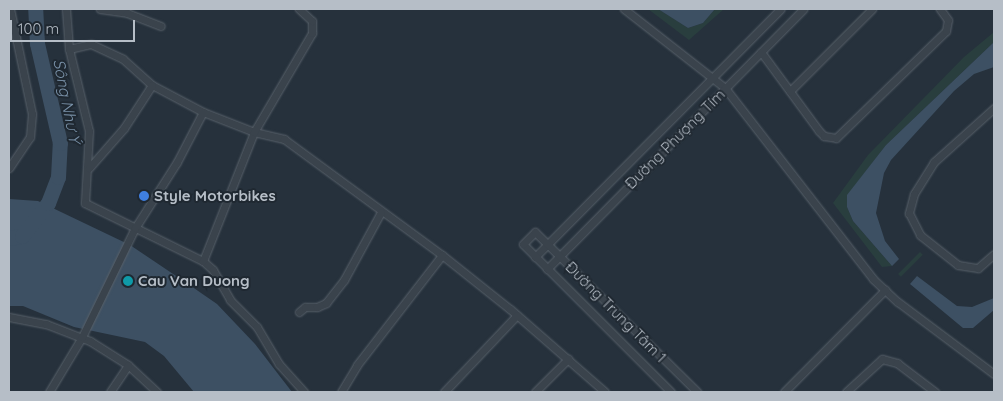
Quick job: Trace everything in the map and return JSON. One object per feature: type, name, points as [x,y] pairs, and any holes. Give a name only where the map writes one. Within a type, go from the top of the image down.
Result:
[{"type":"street","points":[[9,168],[30,137],[32,114],[10,9]]},
{"type":"street","points":[[66,9],[69,49],[89,131],[89,168],[84,187],[85,203],[203,261],[213,270],[230,300],[256,326],[278,364],[304,392]]},
{"type":"street","points":[[100,9],[127,12],[161,26]]},
{"type":"street","points":[[203,261],[254,132],[313,29],[312,21],[299,9]]},
{"type":"street","points":[[624,9],[714,76],[886,290],[994,374]]},
{"type":"street","name":"Đường Phượng Tím","points":[[535,257],[780,9]]},
{"type":"street","name":"Đường Phượng Tím","points":[[547,269],[803,9]]},
{"type":"street","points":[[790,92],[872,9]]},
{"type":"street","points":[[760,52],[824,136],[841,136],[946,32],[948,20],[940,9]]},
{"type":"street","points":[[69,49],[91,44],[123,59],[152,85],[204,112],[254,132],[284,139],[442,255],[517,315],[605,392]]},
{"type":"street","points":[[89,168],[124,128],[152,85]]},
{"type":"street","points":[[994,108],[934,162],[914,194],[909,213],[920,236],[958,266],[978,268],[994,254]]},
{"type":"street","points":[[49,392],[83,334],[135,228],[177,162],[204,112]]},
{"type":"street","points":[[299,312],[305,307],[317,307],[326,303],[344,280],[381,212]]},
{"type":"street","name":"Đường Trung Tâm 1","points":[[671,392],[523,244],[535,232],[697,392]]},
{"type":"street","points":[[341,392],[357,365],[442,255]]},
{"type":"street","points":[[786,392],[886,290]]},
{"type":"street","points":[[444,392],[517,315]]},
{"type":"street","points":[[9,317],[83,334],[128,365],[157,392]]},
{"type":"street","points":[[846,392],[882,358],[897,363],[935,392]]},
{"type":"street","points":[[535,392],[568,359]]},
{"type":"street","points":[[110,392],[128,365]]},
{"type":"green space","points":[[648,9],[658,9],[688,28],[703,23],[715,9],[724,9],[689,40]]},
{"type":"green space","points":[[994,32],[994,42],[886,145],[847,196],[847,207],[853,221],[892,266],[882,267],[833,203],[868,155],[964,57]]},
{"type":"green space","points":[[920,252],[923,255],[901,277],[898,274]]},
{"type":"water","points":[[658,9],[715,9],[703,23],[688,28]]},
{"type":"water","points":[[994,42],[994,67],[974,74],[954,91],[891,160],[884,173],[876,213],[885,241],[899,259],[892,266],[853,221],[847,207],[847,195],[886,145]]},
{"type":"water","points":[[9,199],[38,201],[130,245],[188,284],[217,304],[255,344],[292,392],[194,392],[164,356],[145,342],[74,327],[23,306],[9,306]]},
{"type":"water","points":[[917,276],[957,306],[972,307],[994,298],[994,310],[973,328],[963,328],[910,284]]},
{"type":"waterway","name":"Sông Như Ý","points":[[9,238],[22,236],[48,203],[58,177],[60,143],[37,43],[35,9]]},
{"type":"place","name":"Style Motorbikes","points":[[144,196]]},
{"type":"place","name":"Cau Van Duong","points":[[128,281]]}]
